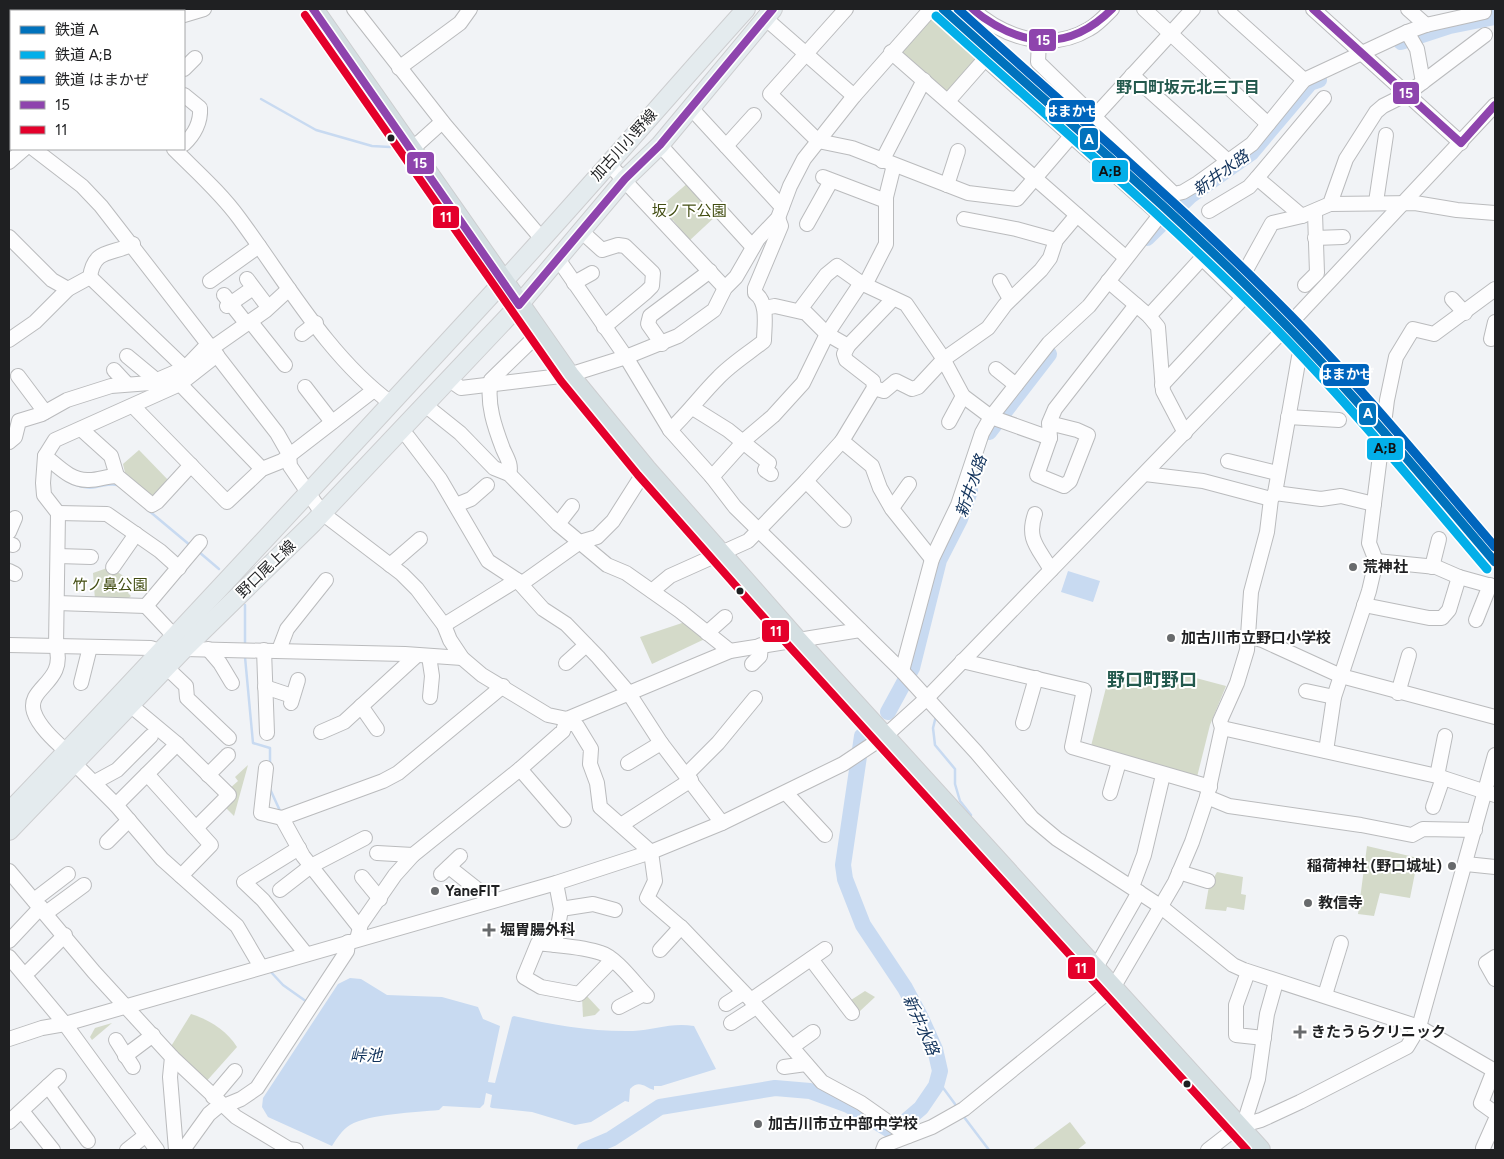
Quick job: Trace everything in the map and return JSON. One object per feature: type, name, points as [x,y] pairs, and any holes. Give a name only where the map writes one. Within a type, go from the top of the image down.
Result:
[{"type":"highway","points":[[313,9],[519,305],[569,374],[646,469],[796,639],[1260,1150]]},
{"type":"main road","name":"加古川小野線","points":[[503,282],[746,9]]},
{"type":"main road","name":"加古川小野線","points":[[519,305],[625,180],[660,145],[769,13]]},
{"type":"main road","name":"野口尾上線","points":[[9,831],[70,757],[180,643],[306,493],[503,282]]},
{"type":"main road","name":"野口尾上線","points":[[180,643],[322,514],[519,305]]},
{"type":"main road","name":"野口尾上線","points":[[9,812],[129,704],[164,660]]},
{"type":"street","points":[[185,15],[204,9]]},
{"type":"street","points":[[354,9],[442,122],[542,238]]},
{"type":"street","points":[[399,68],[460,23],[470,9]]},
{"type":"street","points":[[846,9],[770,94],[818,141],[852,148],[968,193],[1017,199],[1072,135]]},
{"type":"street","points":[[448,379],[461,388],[490,386],[569,374],[662,344],[678,336],[714,310],[753,247],[780,212],[804,159],[854,96],[930,9]]},
{"type":"street","points":[[972,9],[1002,31],[1022,38],[1039,41],[1073,36],[1089,29],[1112,9]]},
{"type":"street","points":[[1144,9],[1268,124]]},
{"type":"street","points":[[1095,116],[1193,9]]},
{"type":"street","points":[[1225,9],[1304,80]]},
{"type":"street","points":[[1313,9],[1461,143]]},
{"type":"street","points":[[1408,9],[1426,25]]},
{"type":"street","points":[[1039,41],[1038,62],[1174,194],[1183,192],[1229,162],[1252,144],[1304,80],[1407,32],[1426,25],[1484,12],[1481,9]]},
{"type":"street","points":[[769,13],[806,54],[854,96]]},
{"type":"street","points":[[1407,32],[1417,49],[1424,82]]},
{"type":"street","points":[[1330,204],[1339,173],[1362,133],[1383,106],[1407,94],[1424,82],[1462,45],[1485,36]]},
{"type":"street","points":[[891,52],[1125,257]]},
{"type":"street","points":[[185,68],[195,58]]},
{"type":"street","points":[[902,671],[932,559],[958,505],[974,450],[991,417],[1048,343],[1089,306],[1125,257],[1160,215],[985,59],[948,101]]},
{"type":"street","points":[[1132,76],[1229,162]]},
{"type":"street","points":[[712,477],[803,383],[827,334],[863,284],[886,244],[888,163],[924,80]]},
{"type":"street","points":[[185,96],[200,108],[200,116],[192,136],[185,142]]},
{"type":"street","points":[[1210,212],[1249,187],[1324,98]]},
{"type":"street","points":[[9,1039],[306,954],[355,936],[556,883],[651,852],[722,823],[843,764],[885,736],[926,699],[1279,335],[1495,105]]},
{"type":"street","points":[[670,430],[719,376],[764,341],[764,308],[758,295],[754,293],[781,226],[780,212],[726,146],[690,107]]},
{"type":"street","points":[[726,146],[754,115]]},
{"type":"street","points":[[411,150],[442,122]]},
{"type":"street","points":[[1376,202],[1377,183],[1387,136]]},
{"type":"street","points":[[660,145],[753,247]]},
{"type":"street","points":[[9,162],[23,150]]},
{"type":"street","points":[[35,150],[82,186],[133,244],[278,433],[289,454],[290,466],[306,493],[322,514],[390,565],[417,589],[444,625],[450,640],[462,658],[482,675],[548,715],[567,719],[577,726],[591,749],[590,764],[597,783],[600,807],[651,852],[655,881],[647,898],[681,927],[750,1000],[822,1082],[861,1103],[908,1136]]},
{"type":"street","points":[[180,150],[238,216],[289,289],[338,352],[374,390],[391,403]]},
{"type":"street","points":[[947,185],[958,152]]},
{"type":"street","points":[[608,163],[726,288]]},
{"type":"street","points":[[1257,178],[1309,214],[1315,238],[1317,273],[1306,285]]},
{"type":"street","points":[[807,224],[827,179],[886,200]]},
{"type":"street","points":[[1246,270],[1272,223],[1309,214],[1330,204],[1405,203],[1495,213]]},
{"type":"street","points":[[874,388],[884,391],[896,381],[912,389],[918,387],[944,359],[979,329],[1046,264],[1056,240],[1077,215]]},
{"type":"street","points":[[964,219],[1016,229],[1056,240]]},
{"type":"street","points":[[581,231],[602,250],[618,245],[626,246],[653,273],[652,286],[604,327]]},
{"type":"street","points":[[1315,238],[1343,236]]},
{"type":"street","points":[[90,277],[92,265],[99,255],[133,244]]},
{"type":"street","points":[[12,245],[52,280],[68,289]]},
{"type":"street","points":[[213,276],[259,246]]},
{"type":"street","points":[[1149,316],[1202,258],[1243,298],[1162,384]]},
{"type":"street","points":[[558,259],[626,357],[670,430],[712,477],[734,507],[902,671],[976,752],[1032,818],[1058,839],[1160,906],[1233,965],[1276,982],[1325,995],[1419,1027],[1494,1066],[1481,1103],[1495,1113]]},
{"type":"street","points":[[801,311],[826,275],[836,266],[863,284],[906,304],[912,311],[922,331],[944,359],[963,396],[991,417],[1050,438]]},
{"type":"street","points":[[662,344],[648,324],[650,316],[710,271]]},
{"type":"street","points":[[574,282],[592,273]]},
{"type":"street","points":[[9,340],[35,322],[68,289],[90,277]]},
{"type":"street","points":[[90,277],[185,368]]},
{"type":"street","points":[[1000,281],[1010,299]]},
{"type":"street","points":[[1108,282],[1149,316],[1158,327],[1162,384],[1184,433]]},
{"type":"street","points":[[268,307],[250,283],[227,302],[248,322],[285,365]]},
{"type":"street","points":[[9,442],[15,437],[19,421],[45,412],[67,400],[111,386],[156,380],[185,368],[268,307],[289,289]]},
{"type":"street","points":[[1326,752],[1334,697],[1364,605],[1376,561],[1369,543],[1387,400],[1396,356],[1413,329],[1434,334],[1465,313],[1495,289]]},
{"type":"street","points":[[652,591],[670,576],[748,541],[842,441],[874,388],[873,381],[846,360],[844,354],[848,346],[893,299]]},
{"type":"street","points":[[1452,299],[1465,313]]},
{"type":"street","points":[[1049,423],[1077,430],[1088,435],[1070,481],[1064,486],[1038,475],[1050,438],[1049,423],[1055,409],[1136,305]]},
{"type":"street","points":[[764,308],[775,306],[801,311],[827,334],[848,346]]},
{"type":"street","points":[[1491,339],[1495,322]]},
{"type":"street","points":[[302,334],[316,323]]},
{"type":"street","points":[[509,474],[510,464],[492,417],[490,386],[492,380],[529,343]]},
{"type":"street","points":[[212,349],[180,384],[55,440],[45,456],[44,495],[58,513],[56,646],[59,657],[57,671],[41,688],[35,698],[33,710],[39,723],[116,805],[162,858],[237,926],[261,967]]},
{"type":"street","points":[[127,356],[156,380]]},
{"type":"street","points":[[883,1150],[885,1145],[932,1127],[964,1109],[1113,988],[1179,872],[1192,842],[1208,792],[1222,728],[1220,721],[1237,683],[1247,650],[1252,592],[1267,532],[1299,357]]},
{"type":"street","points":[[996,369],[1016,385]]},
{"type":"street","points":[[114,370],[127,384]]},
{"type":"street","points":[[18,376],[45,412]]},
{"type":"street","points":[[180,384],[262,470]]},
{"type":"street","points":[[305,387],[332,422]]},
{"type":"street","points":[[133,406],[228,502],[262,470],[282,461],[374,390]]},
{"type":"street","points":[[948,422],[963,396]]},
{"type":"street","points":[[425,406],[460,433],[494,468],[509,474],[558,524],[607,565],[626,572],[730,651]]},
{"type":"street","points":[[693,406],[770,463],[765,470],[771,474]]},
{"type":"street","points":[[1288,418],[1339,420]]},
{"type":"street","points":[[81,429],[111,456],[117,476],[152,505],[157,502],[190,465]]},
{"type":"street","points":[[400,431],[422,454],[456,505],[488,561],[519,582],[543,609],[566,624],[628,692],[661,743],[722,823]]},
{"type":"street","points":[[842,441],[872,466],[880,488],[892,508],[932,559]]},
{"type":"street","points":[[45,456],[74,479],[91,480],[104,476],[117,476]]},
{"type":"street","points":[[1228,462],[1277,473]]},
{"type":"street","points":[[444,625],[519,582],[580,542],[597,537],[613,521],[646,469]]},
{"type":"street","points":[[1145,474],[1203,481],[1273,496],[1321,499],[1341,496],[1374,504]]},
{"type":"street","points":[[806,481],[844,520]]},
{"type":"street","points":[[892,508],[909,484]]},
{"type":"street","points":[[456,505],[471,499],[487,485]]},
{"type":"street","points":[[558,524],[572,506]]},
{"type":"street","points":[[58,513],[107,514],[179,568]]},
{"type":"street","points":[[10,540],[15,518]]},
{"type":"street","points":[[1029,521],[1031,536],[1051,570]]},
{"type":"street","points":[[113,567],[136,534]]},
{"type":"street","points":[[390,565],[420,539]]},
{"type":"street","points":[[1432,567],[1439,539]]},
{"type":"street","points":[[146,606],[196,546]]},
{"type":"street","points":[[58,556],[91,558]]},
{"type":"street","points":[[1376,561],[1432,567],[1492,586],[1476,620]]},
{"type":"street","points":[[1364,605],[1429,618],[1442,618],[1449,610],[1459,577]]},
{"type":"street","points":[[279,650],[284,626],[313,590],[326,580]]},
{"type":"street","points":[[57,603],[146,606],[180,643],[208,649],[423,655],[462,658]]},
{"type":"street","points":[[707,633],[726,617]]},
{"type":"street","points":[[219,1102],[241,1099],[257,1088],[394,876],[413,855],[520,769],[563,731],[567,719],[730,651],[860,630]]},
{"type":"street","points":[[1248,636],[1262,640],[1341,676],[1398,693],[1495,717]]},
{"type":"street","points":[[9,645],[151,648],[186,686],[187,698],[229,738]]},
{"type":"street","points":[[752,664],[760,656],[761,645]]},
{"type":"street","points":[[566,663],[586,646]]},
{"type":"street","points":[[86,676],[90,647]]},
{"type":"street","points":[[208,649],[220,663],[232,684]]},
{"type":"street","points":[[264,650],[264,726]]},
{"type":"street","points":[[423,655],[432,676],[430,697]]},
{"type":"street","points":[[321,732],[344,722],[423,655]]},
{"type":"street","points":[[1398,693],[1409,655]]},
{"type":"street","points":[[962,661],[1084,690],[1072,747],[1164,775],[1208,792],[1229,806],[1383,828],[1412,835],[1423,829],[1475,830]]},
{"type":"street","points":[[1023,723],[1036,678]]},
{"type":"street","points":[[265,687],[292,700],[298,680]]},
{"type":"street","points":[[266,768],[262,788],[261,813],[282,818],[383,781],[398,772],[503,686]]},
{"type":"street","points":[[1306,691],[1334,697]]},
{"type":"street","points":[[129,704],[177,744],[229,795],[196,828]]},
{"type":"street","points":[[621,825],[688,777],[721,745],[752,705]]},
{"type":"street","points":[[361,706],[377,729]]},
{"type":"street","points":[[1222,728],[1440,777],[1490,794]]},
{"type":"street","points":[[95,782],[117,770],[151,736]]},
{"type":"street","points":[[1433,807],[1440,777],[1445,736]]},
{"type":"street","points":[[628,763],[661,743]]},
{"type":"street","points":[[116,805],[177,744]]},
{"type":"street","points":[[208,775],[228,755]]},
{"type":"street","points":[[1239,1126],[1261,1120],[1300,1102],[1407,1047],[1419,1027],[1475,830],[1490,794],[1495,755]]},
{"type":"street","points":[[1110,793],[1119,762]]},
{"type":"street","points":[[520,769],[543,801],[559,818]]},
{"type":"street","points":[[147,774],[211,844],[180,876]]},
{"type":"street","points":[[1095,969],[1136,890],[1164,775]]},
{"type":"street","points":[[786,793],[825,835]]},
{"type":"street","points":[[282,818],[355,936]]},
{"type":"street","points":[[107,842],[129,820]]},
{"type":"street","points":[[280,890],[311,866],[348,842],[365,838]]},
{"type":"street","points":[[299,848],[244,882],[263,900],[306,954]]},
{"type":"street","points":[[377,853],[413,855]]},
{"type":"street","points":[[460,856],[445,871],[492,901]]},
{"type":"street","points":[[1466,864],[1495,867]]},
{"type":"street","points":[[9,871],[65,935],[94,972],[172,1057],[236,1117],[291,1150]]},
{"type":"street","points":[[1179,872],[1208,881]]},
{"type":"street","points":[[9,941],[68,874]]},
{"type":"street","points":[[362,877],[380,899]]},
{"type":"street","points":[[555,945],[561,909],[556,883]]},
{"type":"street","points":[[40,907],[84,885]]},
{"type":"street","points":[[561,909],[593,900],[614,910]]},
{"type":"street","points":[[660,950],[681,927]]},
{"type":"street","points":[[30,970],[65,935]]},
{"type":"street","points":[[612,960],[578,994],[541,986],[524,977],[538,943],[603,953],[612,960],[646,995],[619,1007]]},
{"type":"street","points":[[1325,995],[1341,944]]},
{"type":"street","points":[[731,1023],[750,1000],[825,948]]},
{"type":"street","points":[[9,956],[65,1024],[157,1150]]},
{"type":"street","points":[[1495,957],[1486,963],[1495,979]]},
{"type":"street","points":[[811,959],[845,1009]]},
{"type":"street","points":[[1248,972],[1236,1005],[1236,1035],[1264,1038]]},
{"type":"street","points":[[1208,1150],[1239,1126],[1246,1117],[1258,1079],[1267,1014],[1276,982]]},
{"type":"street","points":[[726,1004],[750,1000]]},
{"type":"street","points":[[792,1047],[813,1032]]},
{"type":"street","points":[[116,1040],[129,1062],[153,1035]]},
{"type":"street","points":[[172,1057],[170,1077],[176,1150]]},
{"type":"street","points":[[784,1067],[806,1064]]},
{"type":"street","points":[[183,1150],[219,1102],[235,1071]]},
{"type":"street","points":[[9,1122],[59,1076]]},
{"type":"street","points":[[48,1086],[81,1137]]},
{"type":"street","points":[[22,1111],[53,1150]]},
{"type":"street","points":[[1483,1148],[1495,1121]]},
{"type":"street","points":[[127,1150],[146,1135]]},
{"type":"green space","points":[[935,10],[985,53],[950,93],[943,92],[901,55],[901,50]]},
{"type":"green space","name":"坂ノ下公園","points":[[689,182],[718,214],[689,241],[673,220],[671,221],[659,208]]},
{"type":"green space","points":[[139,450],[170,482],[156,500],[126,477],[123,464]]},
{"type":"green space","name":"竹ノ鼻公園","points":[[110,567],[134,583],[128,593],[131,596],[128,599],[95,600],[93,573]]},
{"type":"green space","points":[[688,621],[709,637],[652,664],[640,637]]},
{"type":"green space","points":[[1162,669],[1226,686],[1210,725],[1197,777],[1091,746],[1109,676],[1118,673],[1159,683]]},
{"type":"green space","points":[[248,765],[234,816],[226,808],[231,804],[228,801],[228,790],[238,781],[235,777]]},
{"type":"green space","points":[[1367,846],[1418,858],[1410,898],[1380,893],[1374,916],[1358,914]]},
{"type":"green space","points":[[1217,872],[1243,877],[1241,894],[1246,895],[1244,910],[1227,907],[1226,911],[1205,909],[1209,886]]},
{"type":"green space","points":[[865,991],[875,997],[859,1012],[851,1000]]},
{"type":"green space","points":[[585,994],[600,1010],[595,1015],[583,1017],[582,997]]},
{"type":"green space","points":[[191,1014],[205,1019],[217,1027],[237,1047],[204,1084],[170,1048]]},
{"type":"green space","points":[[112,1023],[92,1040],[90,1037],[95,1028]]},
{"type":"green space","points":[[1070,1122],[1086,1143],[1077,1150],[1032,1150]]},
{"type":"water","points":[[88,9],[170,9],[166,10],[84,10]]},
{"type":"water","points":[[1068,571],[1100,581],[1093,602],[1061,592]]},
{"type":"water","name":"峠池","points":[[350,978],[361,979],[387,995],[442,997],[478,1007],[483,1019],[500,1026],[488,1082],[495,1083],[512,1017],[514,1016],[558,1025],[603,1030],[633,1031],[671,1026],[694,1026],[716,1069],[661,1086],[654,1086],[654,1090],[639,1084],[633,1086],[630,1089],[629,1102],[625,1101],[591,1122],[575,1125],[532,1112],[492,1108],[490,1107],[492,1095],[486,1093],[484,1104],[480,1108],[443,1106],[439,1110],[393,1114],[358,1121],[345,1129],[332,1146],[268,1117],[262,1107],[263,1098],[338,984]]},
{"type":"waterway","name":"新井水路","points":[[1401,42],[1450,26],[1495,17]]},
{"type":"waterway","name":"新井水路","points":[[1147,238],[1190,196],[1251,153],[1310,83],[1319,80]]},
{"type":"waterway","points":[[261,99],[316,130],[372,146],[390,147],[397,144]]},
{"type":"waterway","name":"新井水路","points":[[989,432],[1049,354]]},
{"type":"waterway","points":[[67,481],[77,486],[89,488],[109,484],[117,485]]},
{"type":"waterway","name":"新井水路","points":[[888,712],[912,668],[939,560],[960,519],[970,491]]},
{"type":"waterway","points":[[148,510],[191,546]]},
{"type":"waterway","points":[[199,552],[219,569]]},
{"type":"waterway","points":[[245,605],[245,643]]},
{"type":"waterway","points":[[245,657],[253,743],[270,748],[270,763]]},
{"type":"waterway","points":[[936,716],[933,728],[935,745],[955,769],[955,784],[960,801],[971,815],[970,818]]},
{"type":"waterway","name":"新井水路","points":[[585,1150],[611,1139],[660,1107],[775,1088],[810,1091],[848,1105],[893,1132],[921,1108],[936,1086],[940,1071],[935,1049],[905,988],[863,925],[845,879],[843,865],[862,736]]},
{"type":"waterway","points":[[270,789],[281,813]]},
{"type":"waterway","points":[[270,971],[283,985],[307,1002]]},
{"type":"waterway","points":[[938,1081],[955,1104]]},
{"type":"waterway","points":[[964,1117],[989,1150]]},
{"type":"rail line","name":"A","points":[[943,9],[1159,202],[1284,323],[1391,441],[1495,562]]},
{"type":"rail line","name":"はまかぜ","points":[[958,9],[1168,197],[1290,315],[1369,400],[1495,547]]},
{"type":"rail line","name":"A;B","points":[[936,16],[1152,210],[1277,330],[1358,418],[1487,569]]},
{"type":"transit line","name":"15","points":[[313,9],[519,305],[625,179],[660,145],[773,9]]},
{"type":"transit line","name":"15","points":[[972,9],[1007,31],[1025,38],[1043,40],[1060,39],[1078,33],[1095,23],[1112,9]]},
{"type":"transit line","name":"15","points":[[1313,9],[1461,143],[1495,105]]},
{"type":"transit line","name":"11","points":[[305,15],[561,381],[638,475],[789,646],[1247,1150]]},
{"type":"place","name":"荒神社","points":[[1353,567]]},
{"type":"place","name":"加古川市立野口小学校","points":[[1171,638]]},
{"type":"place","name":"稲荷神社 (野口城址)","points":[[1452,866]]},
{"type":"place","name":"YaneFIT","points":[[435,891]]},
{"type":"place","name":"教信寺","points":[[1308,903]]},
{"type":"place","name":"堀胃腸外科","points":[[489,930]]},
{"type":"place","name":"きたうらクリニック","points":[[1300,1032]]},
{"type":"place","name":"加古川市立中部中学校","points":[[758,1124]]},
{"type":"district","name":"野口町坂元北三丁目","points":[[1188,87]]},
{"type":"district","name":"野口町野口","points":[[1152,680]]}]
